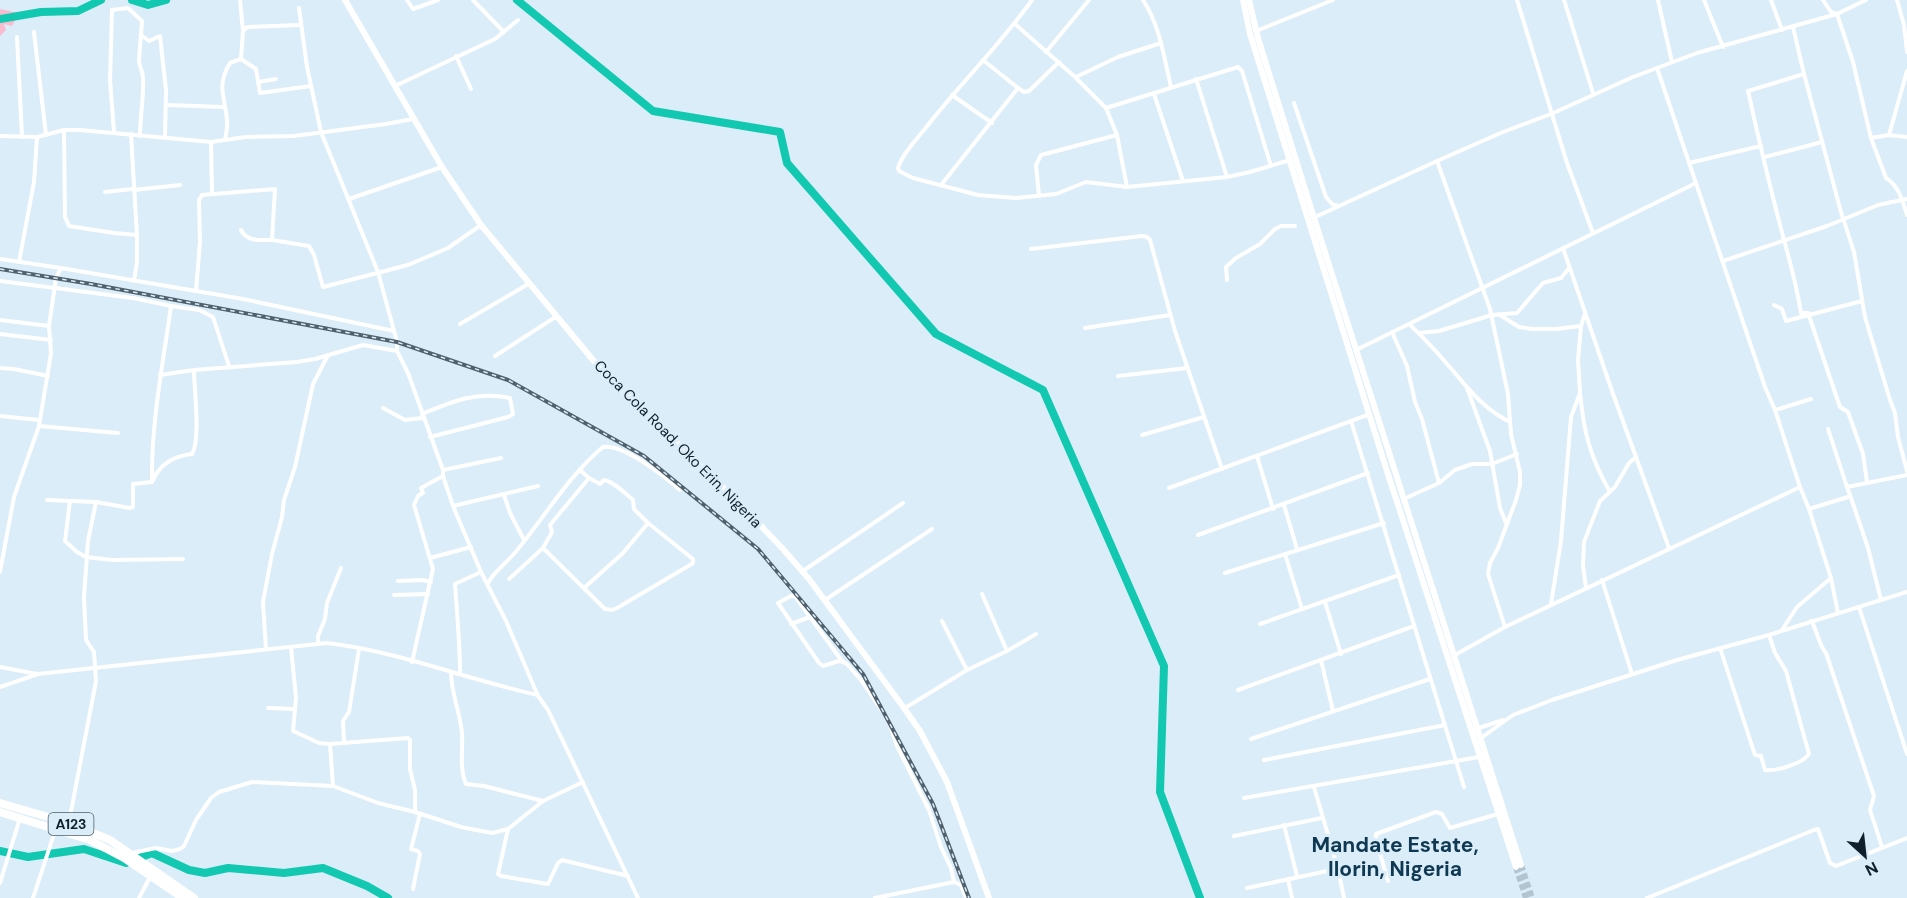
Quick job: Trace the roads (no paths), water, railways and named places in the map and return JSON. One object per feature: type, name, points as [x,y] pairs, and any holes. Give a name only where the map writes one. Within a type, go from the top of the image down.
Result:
[{"type":"highway","name":"A123","points":[[0,803],[69,823],[110,840],[151,876],[183,898]]},
{"type":"highway","name":"A123","points":[[0,812],[56,828],[146,863],[194,898]]},
{"type":"main road","name":"Coca Cola Road, Oko Erin, Nigeria","points":[[345,0],[442,167],[482,225],[603,372],[747,511],[802,571],[904,708],[947,782],[989,898]]},
{"type":"main road","points":[[1243,0],[1250,34],[1290,160],[1355,350],[1452,656],[1474,730],[1479,756],[1518,866],[1480,739],[1474,730]]},
{"type":"main road","points":[[1249,0],[1256,31],[1370,414],[1428,598],[1452,656]]},
{"type":"street","points":[[240,0],[243,31],[241,60]]},
{"type":"street","points":[[407,0],[413,9],[438,0]]},
{"type":"street","points":[[473,0],[504,32]]},
{"type":"street","points":[[1032,0],[1015,24],[952,95],[898,166],[899,171],[913,178],[990,197],[1016,198],[1056,194],[1086,182],[1127,187],[1227,177],[1290,160]]},
{"type":"street","points":[[1047,52],[1089,0]]},
{"type":"street","points":[[1143,0],[1152,14],[1171,87]]},
{"type":"street","points":[[1256,31],[1333,0]]},
{"type":"street","points":[[1517,0],[1551,114],[1593,233]]},
{"type":"street","points":[[1564,0],[1593,93]]},
{"type":"street","points":[[1658,0],[1672,62]]},
{"type":"street","points":[[1704,0],[1723,47]]},
{"type":"street","points":[[1771,0],[1782,30]]},
{"type":"street","points":[[1824,0],[1831,12],[1836,14],[1853,62],[1871,138],[1886,178],[1892,181],[1905,200],[1907,215]]},
{"type":"street","points":[[1311,219],[1503,132],[1551,114],[1593,93],[1656,68],[1836,14],[1866,0]]},
{"type":"street","points":[[1896,0],[1904,25],[1907,52]]},
{"type":"street","points":[[114,132],[110,80],[112,10],[128,8],[142,21],[139,65],[143,70],[144,80],[140,135]]},
{"type":"street","points":[[298,8],[321,132],[378,272],[397,342],[397,351],[408,373],[443,470],[453,506],[538,696],[548,710],[638,898]]},
{"type":"street","points":[[394,87],[495,39],[518,20]]},
{"type":"street","points":[[1015,24],[1076,77],[1106,108],[1118,135],[1127,187]]},
{"type":"street","points":[[243,31],[247,27],[301,25]]},
{"type":"street","points":[[1793,27],[1822,142],[1854,252],[1874,352],[1895,412],[1907,473],[1847,487]]},
{"type":"street","points":[[34,33],[46,135]]},
{"type":"street","points":[[141,35],[149,41],[160,36],[166,105],[165,137]]},
{"type":"street","points":[[17,37],[22,137]]},
{"type":"street","points":[[1076,77],[1118,57],[1161,43]]},
{"type":"street","points":[[456,56],[471,89]]},
{"type":"street","points":[[225,140],[227,121],[221,84],[230,63],[241,60],[254,67],[259,91],[263,94],[311,87]]},
{"type":"street","points":[[983,60],[1024,92],[1029,91],[1059,62]]},
{"type":"street","points":[[1106,108],[1238,67],[1271,166]]},
{"type":"street","points":[[1656,68],[1809,509],[1831,578],[1838,613]]},
{"type":"street","points":[[1889,135],[1907,71]]},
{"type":"street","points":[[1804,74],[1748,90],[1784,240],[1797,283],[1801,313],[1808,314]]},
{"type":"street","points":[[1196,79],[1227,177]]},
{"type":"street","points":[[258,82],[276,80]]},
{"type":"street","points":[[941,185],[1018,88]]},
{"type":"street","points":[[1154,94],[1183,181]]},
{"type":"street","points":[[952,95],[992,123]]},
{"type":"street","points":[[1294,103],[1326,197],[1332,204],[1339,206]]},
{"type":"street","points":[[166,105],[224,107]]},
{"type":"street","points":[[0,136],[37,137],[64,130],[114,132],[211,142],[246,137],[294,136],[413,119]]},
{"type":"street","points":[[64,130],[66,217],[69,226],[137,235]]},
{"type":"street","points":[[131,134],[137,235],[134,281]]},
{"type":"street","points":[[1039,196],[1036,165],[1041,155],[1118,135]]},
{"type":"street","points":[[1871,138],[1889,135],[1907,136]]},
{"type":"street","points":[[19,262],[34,182],[37,137]]},
{"type":"street","points":[[211,142],[213,194]]},
{"type":"street","points":[[1765,157],[1822,142]]},
{"type":"street","points":[[1689,163],[1761,146]]},
{"type":"street","points":[[1437,161],[1491,315],[1508,394],[1511,434],[1517,454],[1520,485],[1507,526],[1490,563],[1488,574],[1505,627]]},
{"type":"street","points":[[349,199],[442,167]]},
{"type":"street","points":[[1355,350],[1696,183]]},
{"type":"street","points":[[105,192],[180,185]]},
{"type":"street","points":[[196,291],[199,262],[199,201],[202,195],[275,189],[272,240]]},
{"type":"street","points":[[1723,261],[1878,205],[1905,200]]},
{"type":"street","points":[[241,230],[249,239],[309,246],[314,255],[323,287],[408,266],[448,248],[482,225]]},
{"type":"street","points":[[1227,280],[1226,267],[1230,262],[1260,244],[1275,229],[1281,226],[1295,226]]},
{"type":"street","points":[[1032,249],[1147,237],[1150,240],[1170,315],[1222,469]]},
{"type":"street","points":[[1563,248],[1669,548]]},
{"type":"street","points":[[0,259],[196,291],[394,332]]},
{"type":"street","points":[[1419,333],[1439,331],[1491,315],[1517,313],[1543,283],[1561,278],[1569,267]]},
{"type":"street","points":[[0,572],[14,497],[39,426],[48,376],[51,340],[49,326],[56,278],[62,268]]},
{"type":"street","points":[[0,281],[133,298],[200,310],[213,317],[229,366]]},
{"type":"street","points":[[460,324],[530,283]]},
{"type":"street","points":[[1773,305],[1782,309],[1785,321],[1862,301]]},
{"type":"street","points":[[152,482],[151,455],[171,306]]},
{"type":"street","points":[[1499,314],[1519,327],[1556,329],[1581,326]]},
{"type":"street","points":[[1585,314],[1581,326],[1578,360],[1586,440],[1610,492]]},
{"type":"street","points":[[1808,314],[1840,407],[1848,412],[1863,454],[1868,482]]},
{"type":"street","points":[[1085,328],[1170,315]]},
{"type":"street","points":[[495,356],[557,316]]},
{"type":"street","points":[[0,320],[49,326]]},
{"type":"street","points":[[1409,324],[1467,388],[1493,413],[1510,423]]},
{"type":"street","points":[[1392,332],[1407,366],[1439,483]]},
{"type":"street","points":[[0,334],[51,340]]},
{"type":"street","points":[[160,375],[229,366],[315,359],[363,345],[397,351]]},
{"type":"street","points":[[266,649],[263,602],[268,570],[314,384],[320,367],[328,355]]},
{"type":"street","points":[[315,359],[320,367]]},
{"type":"street","points":[[0,368],[48,376]]},
{"type":"street","points":[[1118,376],[1187,368]]},
{"type":"street","points":[[152,482],[157,470],[177,455],[192,454],[195,448],[194,370]]},
{"type":"street","points":[[1467,388],[1490,451],[1500,508],[1507,526]]},
{"type":"street","points":[[1551,605],[1561,541],[1571,417],[1580,393]]},
{"type":"street","points":[[383,408],[405,420],[422,416],[458,400],[489,394],[510,398],[514,408],[513,414],[508,417],[430,437]]},
{"type":"street","points":[[1775,410],[1811,399]]},
{"type":"street","points":[[1169,488],[1370,414]]},
{"type":"street","points":[[0,416],[39,420]]},
{"type":"street","points":[[1142,435],[1204,417]]},
{"type":"street","points":[[1351,421],[1464,787]]},
{"type":"street","points":[[39,426],[118,433]]},
{"type":"street","points":[[1828,429],[1868,548],[1881,600]]},
{"type":"street","points":[[488,584],[580,470],[603,447],[611,447],[652,466],[680,490]]},
{"type":"street","points":[[1408,497],[1439,483],[1455,470],[1472,464],[1492,464],[1517,454]]},
{"type":"street","points":[[1257,456],[1273,509]]},
{"type":"street","points":[[1586,588],[1583,566],[1584,542],[1600,501],[1610,492],[1629,463],[1636,457]]},
{"type":"street","points":[[443,470],[501,459]]},
{"type":"street","points":[[543,548],[605,609],[612,610],[693,563],[690,556],[634,509],[633,500],[629,496],[609,481],[604,480],[600,484],[580,470]]},
{"type":"street","points":[[1198,535],[1368,473]]},
{"type":"street","points":[[412,662],[433,569],[414,505],[418,496],[423,493],[421,488],[443,476]]},
{"type":"street","points":[[509,579],[543,548],[552,532],[550,525],[589,478]]},
{"type":"street","points":[[47,500],[96,502],[130,508],[134,505],[133,484],[152,482]]},
{"type":"street","points":[[453,506],[538,486]]},
{"type":"street","points":[[1452,656],[1505,627],[1800,487]]},
{"type":"street","points":[[504,495],[510,513],[524,540]]},
{"type":"street","points":[[1809,509],[1850,495]]},
{"type":"street","points":[[70,501],[65,541],[86,557],[112,560],[183,559]]},
{"type":"street","points":[[69,823],[97,675],[94,667],[94,652],[86,640],[84,597],[86,557],[96,502]]},
{"type":"street","points":[[802,571],[903,503]]},
{"type":"street","points":[[1284,505],[1297,549]]},
{"type":"street","points":[[584,588],[623,553],[648,523]]},
{"type":"street","points":[[1225,573],[1384,524]]},
{"type":"street","points":[[824,600],[932,529]]},
{"type":"street","points":[[430,558],[471,547]]},
{"type":"street","points":[[1285,554],[1302,609]]},
{"type":"street","points":[[318,644],[327,603],[341,567]]},
{"type":"street","points":[[460,674],[460,641],[455,584],[481,572]]},
{"type":"street","points":[[1260,624],[1399,575]]},
{"type":"street","points":[[1782,630],[1797,607],[1831,578]]},
{"type":"street","points":[[1602,580],[1632,674]]},
{"type":"street","points":[[398,581],[431,582]]},
{"type":"street","points":[[1474,730],[1507,719],[1532,707],[1632,674],[1907,592]]},
{"type":"street","points":[[394,595],[428,594]]},
{"type":"street","points":[[982,594],[1007,651]]},
{"type":"street","points":[[846,663],[821,665],[778,603],[791,596],[795,596],[801,602],[841,661],[846,663],[861,680],[888,721],[897,746],[936,828],[954,882]]},
{"type":"street","points":[[1325,602],[1341,654]]},
{"type":"street","points":[[1859,607],[1907,754]]},
{"type":"street","points":[[791,624],[810,617]]},
{"type":"street","points":[[942,621],[966,670]]},
{"type":"street","points":[[1811,621],[1820,647],[1826,652],[1874,796],[1870,810],[1882,847]]},
{"type":"street","points":[[1238,690],[1414,626]]},
{"type":"street","points":[[904,708],[966,670],[1007,651],[1036,634]]},
{"type":"street","points":[[1720,648],[1755,755],[1761,756],[1765,770],[1773,770],[1803,760],[1809,754],[1786,670],[1775,654],[1769,634]]},
{"type":"street","points":[[0,687],[38,674],[318,644],[359,649],[538,696]]},
{"type":"street","points":[[291,647],[296,698],[293,731],[319,743],[330,744],[408,738],[411,740],[410,769],[417,813],[411,849],[420,854],[413,889]]},
{"type":"street","points":[[344,742],[343,721],[349,712],[359,649]]},
{"type":"street","points":[[1321,660],[1333,711]]},
{"type":"street","points":[[0,668],[38,674]]},
{"type":"street","points":[[451,672],[451,685],[462,732],[462,776],[466,784],[543,801]]},
{"type":"street","points":[[1251,739],[1430,679]]},
{"type":"street","points":[[268,708],[294,709]]},
{"type":"street","points":[[1480,739],[1507,719]]},
{"type":"street","points":[[1264,760],[1445,725]]},
{"type":"street","points":[[330,744],[333,786]]},
{"type":"street","points":[[1244,798],[1456,762],[1479,756]]},
{"type":"street","points":[[131,857],[156,848],[172,851],[180,849],[184,846],[205,804],[219,792],[252,782],[333,786],[378,803],[461,827],[492,833],[508,829],[543,801],[583,782]]},
{"type":"street","points":[[1314,787],[1344,898]]},
{"type":"street","points":[[1388,881],[1376,839],[1376,834],[1380,831],[1436,812],[1442,814],[1450,828],[1498,814]]},
{"type":"street","points":[[0,883],[20,818]]},
{"type":"street","points":[[1234,836],[1322,818]]},
{"type":"street","points":[[1284,825],[1297,876]]},
{"type":"street","points":[[33,898],[56,828]]},
{"type":"street","points":[[508,829],[498,866],[498,874],[501,876],[548,884],[558,863],[562,860],[629,876]]},
{"type":"street","points":[[1647,898],[1814,830],[1818,830],[1830,863],[1833,865],[1842,864],[1907,838]]},
{"type":"street","points":[[1247,888],[1338,869]]},
{"type":"street","points":[[140,898],[151,876]]},
{"type":"street","points":[[1288,879],[1292,898]]},
{"type":"street","points":[[875,898],[954,882],[961,885],[966,898]]},
{"type":"waterway","points":[[0,19],[41,12],[78,11],[101,0]]},
{"type":"waterway","points":[[132,0],[148,5],[166,0]]},
{"type":"waterway","points":[[517,0],[653,111],[780,132],[787,163],[936,334],[1043,390],[1164,666],[1160,792],[1200,898]]},
{"type":"waterway","points":[[0,851],[28,857],[84,849],[126,863],[152,853],[189,870],[205,873],[228,868],[284,873],[323,868],[367,886],[388,898]]},
{"type":"tunnel","points":[[1521,865],[1532,898]]},
{"type":"tunnel","points":[[1516,867],[1526,898]]},
{"type":"railway","points":[[0,269],[397,342],[508,380],[644,456],[758,549],[863,674],[933,804],[969,898]]},
{"type":"district","name":"Mandate Estate, Ilorin, Nigeria","points":[[1395,857]]}]
